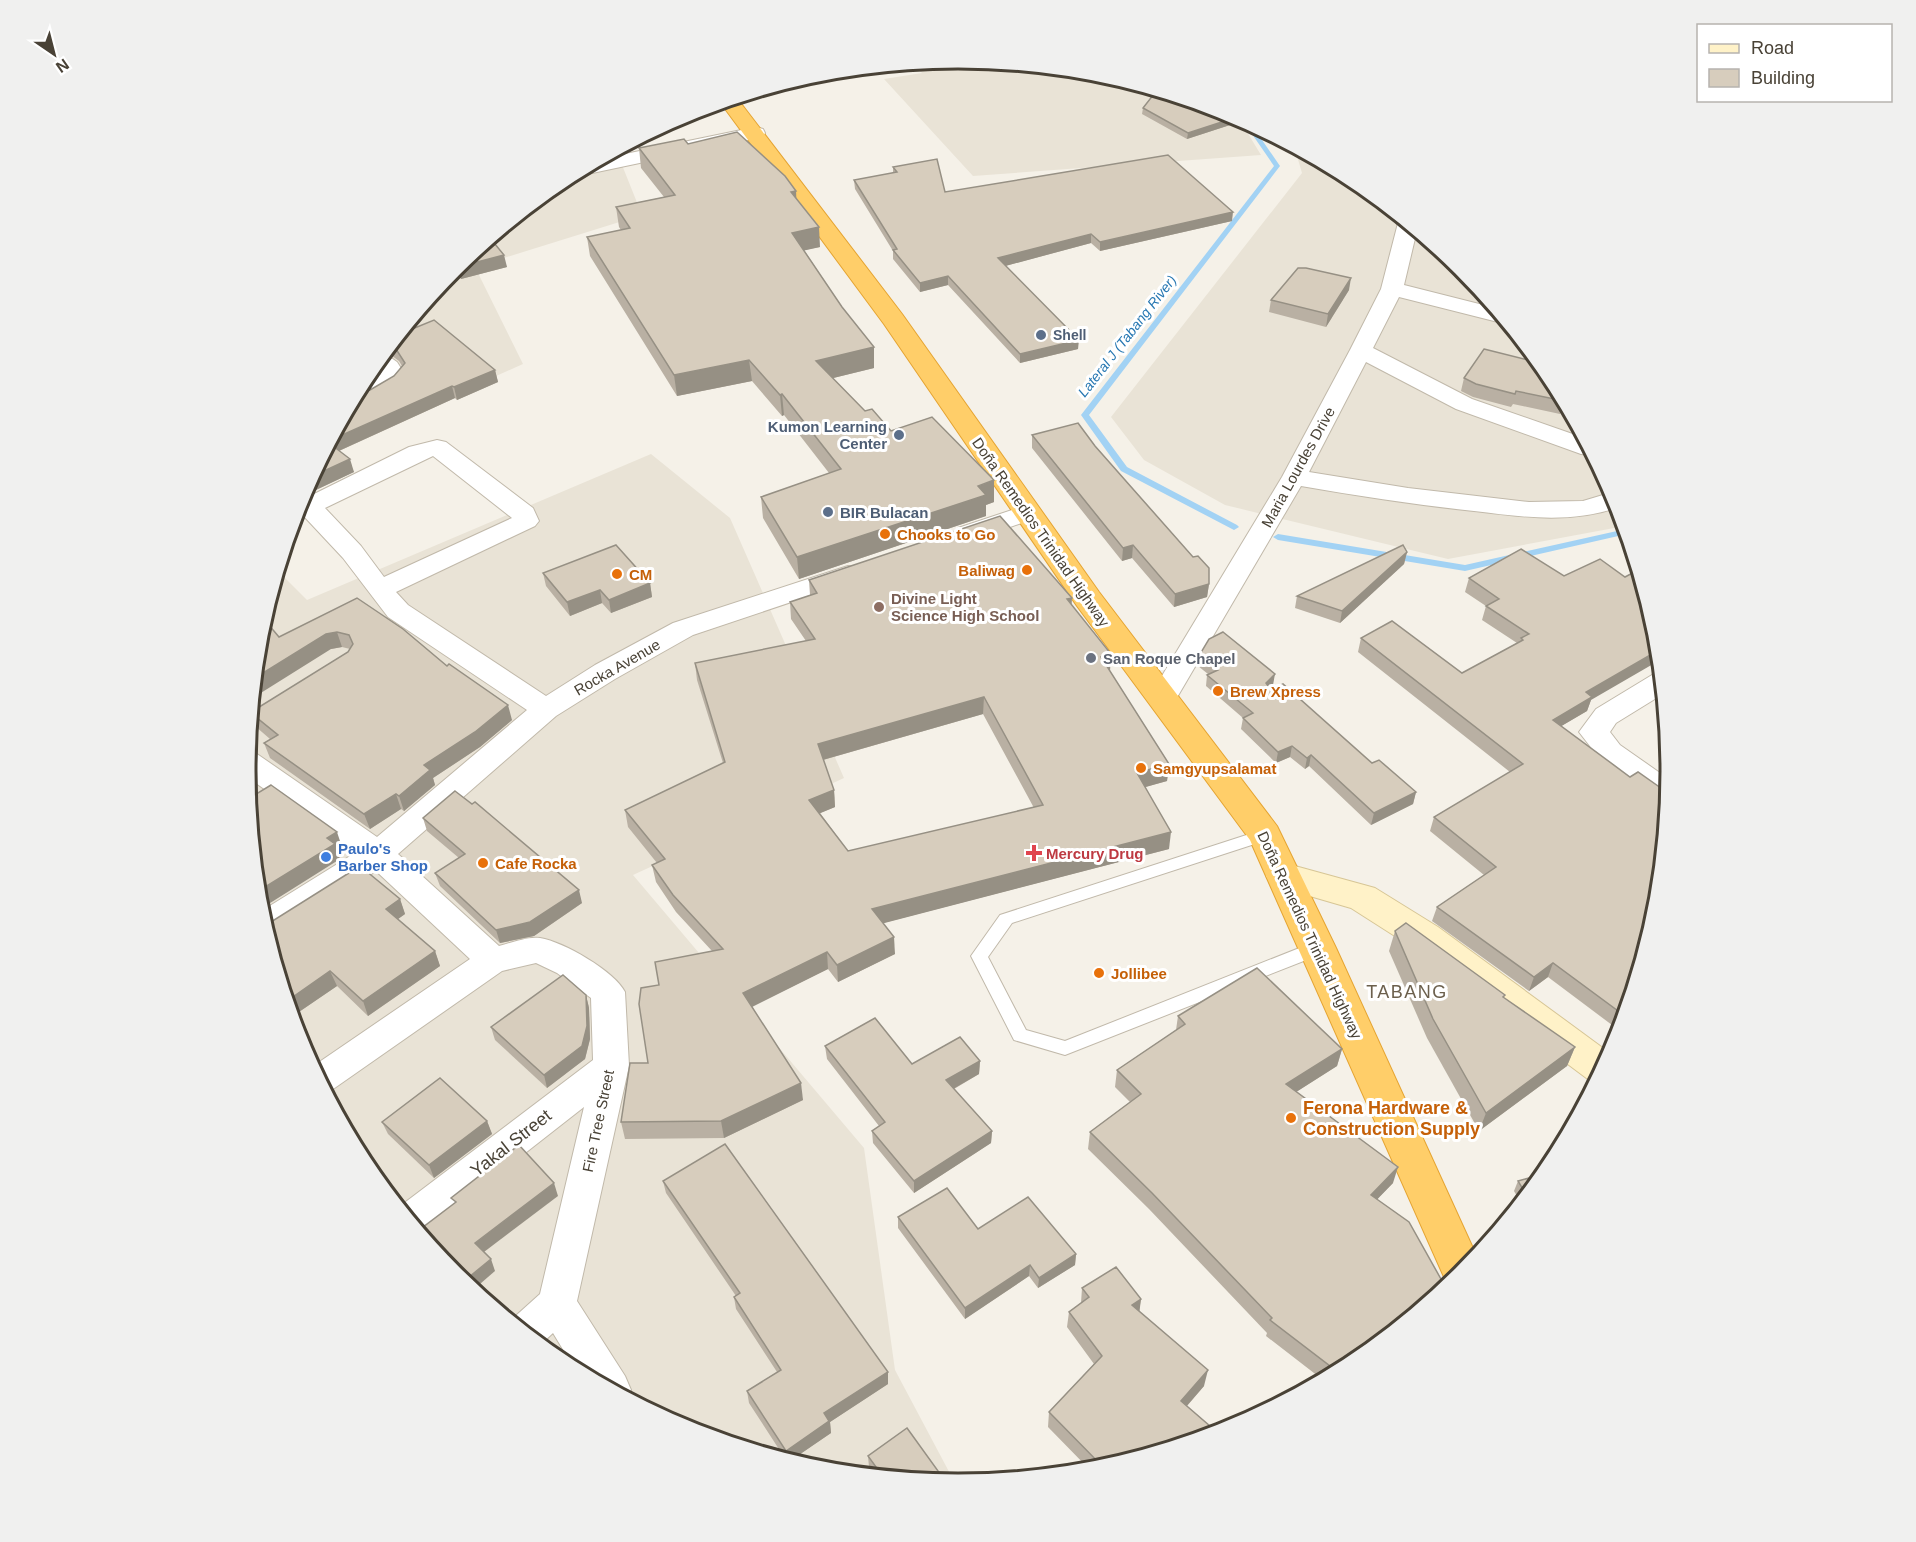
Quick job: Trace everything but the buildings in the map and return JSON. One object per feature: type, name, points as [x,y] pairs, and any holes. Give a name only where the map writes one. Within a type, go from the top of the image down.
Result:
[{"type":"highway","name":"Doña Remedios Trinidad Highway","points":[[733,106],[756,133],[893,318],[1027,513],[1264,835],[1318,948],[1458,1263]]},
{"type":"street","points":[[605,164],[756,133]]},
{"type":"street","name":"Maria Lourdes Drive","points":[[1162,699],[1294,477],[1361,350],[1392,289],[1406,231]]},
{"type":"street","points":[[1392,289],[1490,313]]},
{"type":"street","points":[[1361,350],[1424,386],[1466,405],[1556,434],[1579,444]]},
{"type":"street","points":[[367,392],[394,376],[386,365]]},
{"type":"street","points":[[379,589],[526,521],[524,513],[437,447],[418,452],[313,504],[312,512],[352,552],[379,589],[398,611],[546,709]]},
{"type":"street","points":[[1294,477],[1396,496],[1536,511],[1597,507],[1607,503]]},
{"type":"street","points":[[938,543],[1027,513]]},
{"type":"street","name":"Rocka Avenue","points":[[272,921],[378,854],[546,709],[605,672],[683,629],[872,566]]},
{"type":"street","points":[[1655,686],[1606,716],[1594,732],[1610,752],[1659,788]]},
{"type":"street","points":[[256,768],[378,854],[493,960],[326,1077]]},
{"type":"street","points":[[1284,876],[1362,898],[1425,937],[1596,1064]]},
{"type":"street","name":"Fire Tree Street","points":[[493,960],[538,950],[569,964],[608,992],[611,1066],[557,1304]]},
{"type":"street","name":"Yakal Street","points":[[416,1216],[611,1066]]},
{"type":"street","points":[[531,1328],[557,1304],[602,1376]]},
{"type":"lane","points":[[1264,835],[1006,919],[979,956],[1020,1035],[1065,1048],[1318,948]]},
{"type":"shaded area","points":[[958,69],[1004,71],[1095,82],[1184,106],[1227,122],[1246,131],[1261,155],[973,176],[884,79],[922,73],[920,71]]},
{"type":"shaded area","points":[[619,157],[642,215],[475,267],[523,364],[335,448],[374,381],[401,344],[430,308],[462,275],[495,243],[531,214],[568,187]]},
{"type":"shaded area","points":[[1297,157],[1348,187],[1385,214],[1421,243],[1486,308],[1542,381],[1566,420],[1588,461],[1617,528],[1448,559],[1225,505],[1144,460],[1111,417],[1302,173]]},
{"type":"shaded area","points":[[651,454],[730,518],[844,778],[633,875],[864,1148],[895,1370],[949,1473],[866,1467],[821,1460],[732,1436],[648,1401],[568,1355],[495,1299],[430,1234],[401,1198],[374,1161],[350,1122],[309,1040],[293,997],[269,908],[262,863],[256,771],[262,679],[269,634],[284,577],[307,600]]},
{"type":"waterway","name":"Lateral J (Tabang River)","points":[[1234,527],[1124,469],[1085,415],[1277,166],[1256,135]]},
{"type":"waterway","name":"Lateral J (Tabang River)","points":[[1278,537],[1465,568],[1619,534]]},
{"type":"place","name":"Shell","points":[[1041,335]]},
{"type":"place","name":"Kumon Learning Center","points":[[899,435]]},
{"type":"place","name":"BIR Bulacan","points":[[828,512]]},
{"type":"place","name":"Chooks to Go","points":[[885,534]]},
{"type":"place","name":"Baliwag","points":[[1027,570]]},
{"type":"place","name":"CM","points":[[617,574]]},
{"type":"place","name":"Divine Light Science High School","points":[[879,607]]},
{"type":"place","name":"San Roque Chapel","points":[[1091,658]]},
{"type":"place","name":"Brew Xpress","points":[[1218,691]]},
{"type":"place","name":"Samgyupsalamat","points":[[1141,768]]},
{"type":"place","name":"Mercury Drug","points":[[1034,853]]},
{"type":"place","name":"Paulo's Barber Shop","points":[[326,857]]},
{"type":"place","name":"Cafe Rocka","points":[[483,863]]},
{"type":"place","name":"Jollibee","points":[[1099,973]]},
{"type":"place","name":"Ferona Hardware & Construction Supply","points":[[1291,1118]]},
{"type":"district","name":"TABANG","points":[[1407,992]]}]
